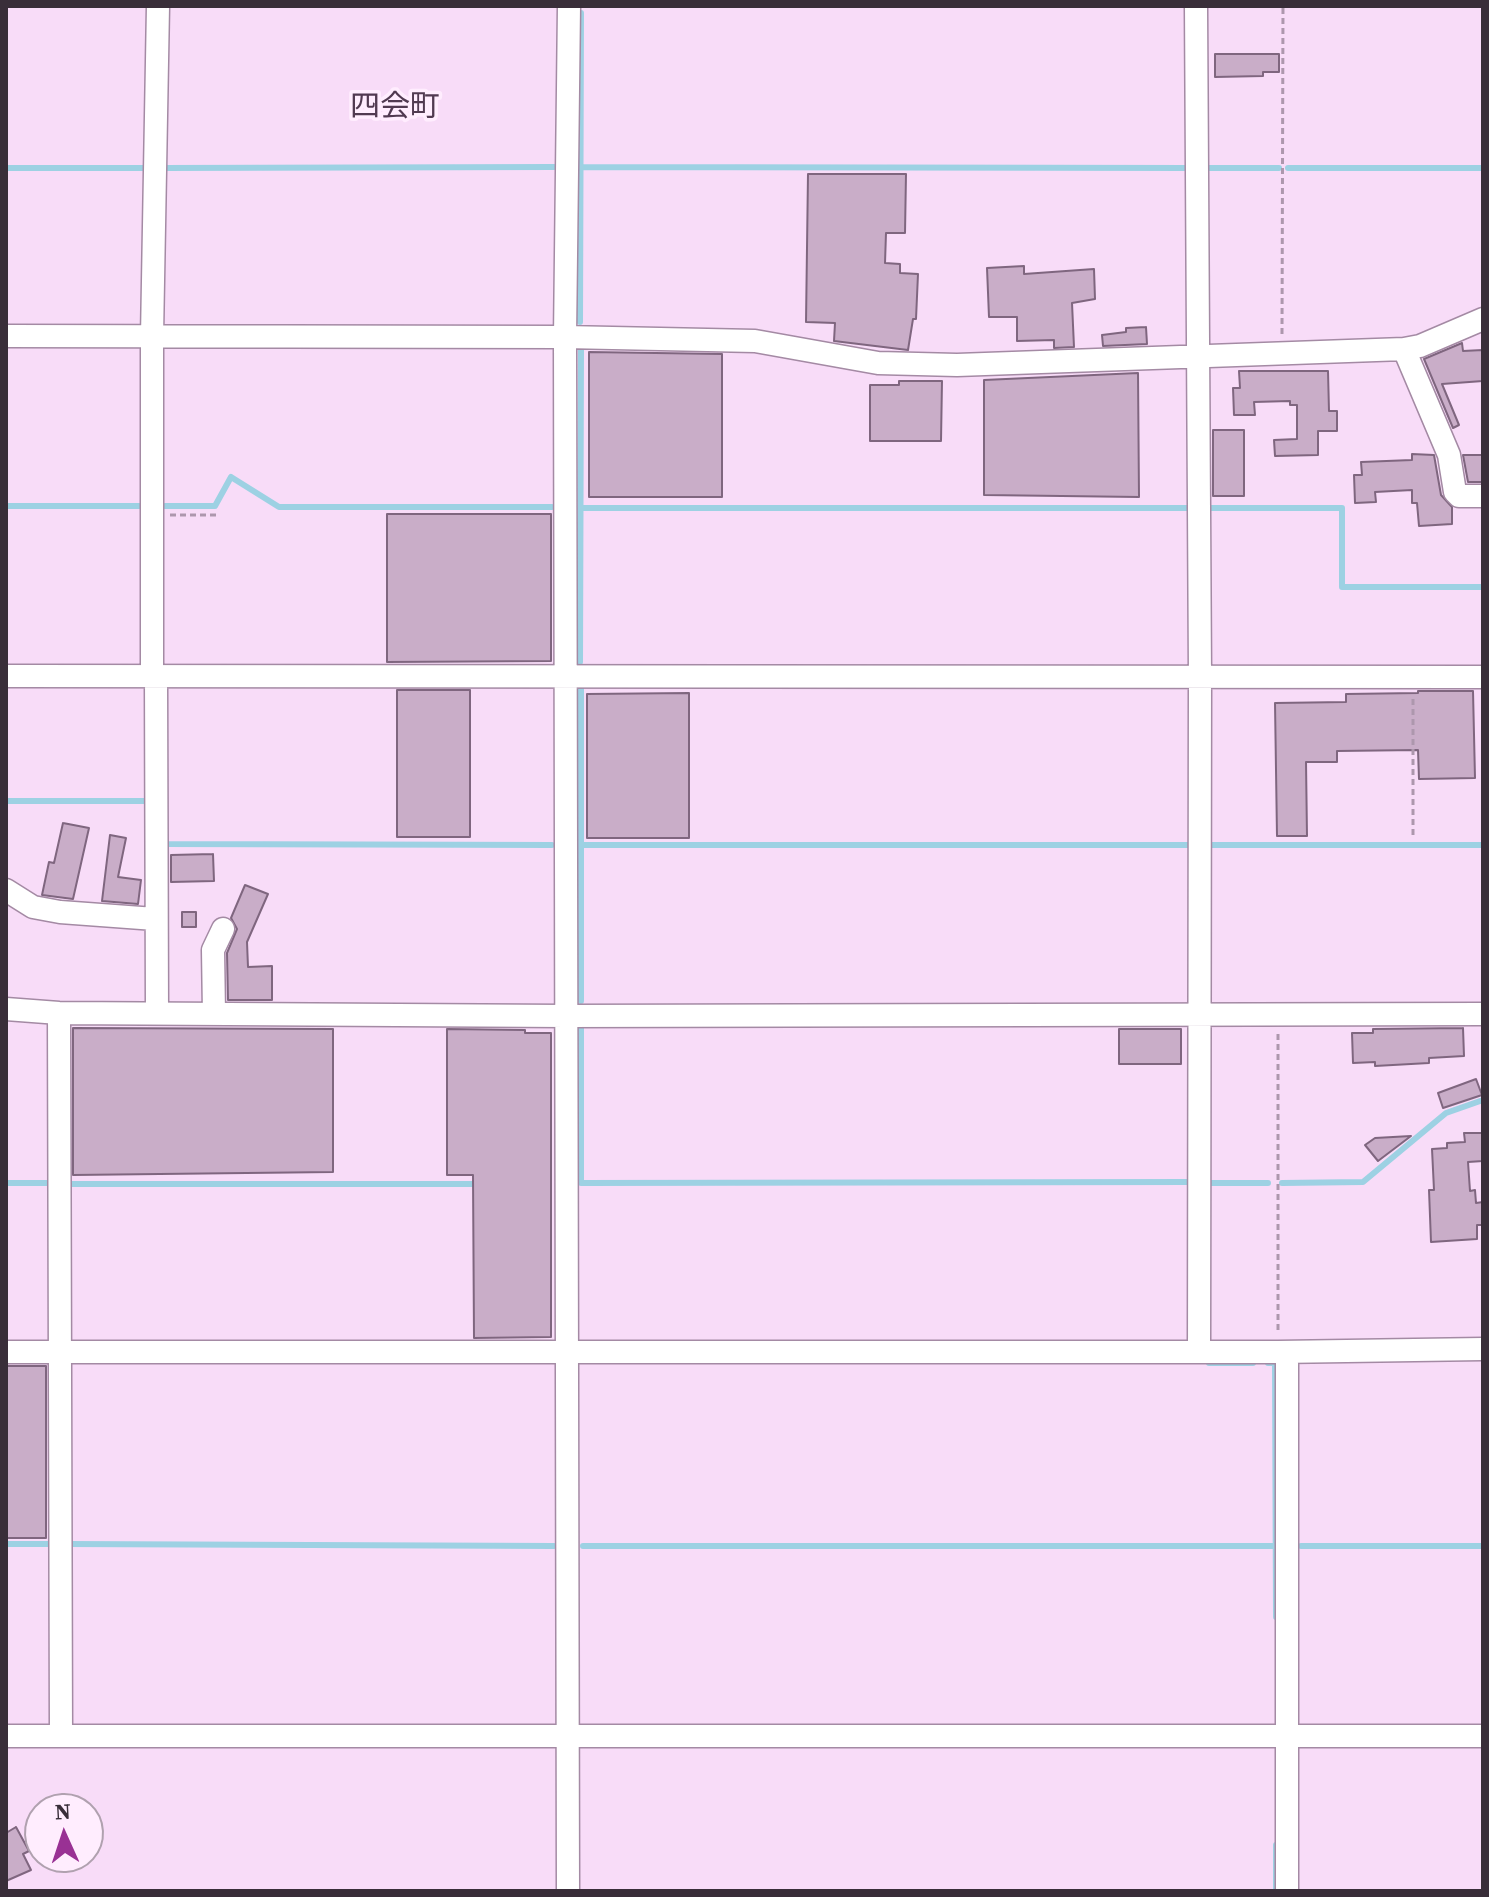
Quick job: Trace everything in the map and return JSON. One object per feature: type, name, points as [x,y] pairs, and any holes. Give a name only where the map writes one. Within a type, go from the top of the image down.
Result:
[{"type":"street","points":[[157,1013],[152,336],[158,6]]},
{"type":"street","points":[[568,1891],[565,337],[569,6]]},
{"type":"street","points":[[1196,6],[1200,676],[1199,1352]]},
{"type":"street","points":[[6,336],[565,337],[755,341],[878,363],[919,365],[1404,349],[1420,346],[1483,319]]},
{"type":"street","points":[[1404,349],[1449,455],[1455,492],[1459,496],[1483,496]]},
{"type":"street","points":[[6,676],[1483,677]]},
{"type":"street","points":[[6,890],[33,907],[155,919]]},
{"type":"street","points":[[214,1013],[213,950],[223,929]]},
{"type":"street","points":[[6,1009],[59,1013],[566,1016],[1483,1014]]},
{"type":"street","points":[[59,1013],[61,1736]]},
{"type":"street","points":[[6,1352],[1282,1352],[1483,1349]]},
{"type":"street","points":[[1282,1352],[1287,1891]]},
{"type":"street","points":[[6,1736],[1483,1736]]},
{"type":"path","points":[[1282,353],[1283,6]]},
{"type":"path","points":[[152,515],[219,515]]},
{"type":"path","points":[[1412,677],[1413,839]]},
{"type":"path","points":[[1278,1014],[1282,1352]]},
{"type":"building","points":[[1215,54],[1279,54],[1279,72],[1263,72],[1263,76],[1215,77]]},
{"type":"building","points":[[808,174],[906,174],[905,233],[886,233],[885,263],[900,264],[900,273],[918,274],[916,319],[913,319],[908,350],[834,341],[835,323],[806,322]]},
{"type":"building","points":[[1024,266],[1024,274],[1094,269],[1095,299],[1072,303],[1074,347],[1054,348],[1054,340],[1017,341],[1017,317],[989,317],[987,268]]},
{"type":"building","points":[[1146,327],[1147,344],[1103,346],[1102,335],[1126,332],[1126,328]]},
{"type":"building","points":[[1462,343],[1463,351],[1483,350],[1483,381],[1442,384],[1459,425],[1453,428],[1424,359]]},
{"type":"building","points":[[589,352],[722,354],[722,497],[589,497]]},
{"type":"building","points":[[1239,371],[1328,371],[1329,411],[1337,411],[1337,431],[1318,431],[1318,455],[1275,456],[1274,440],[1297,439],[1297,405],[1290,405],[1290,401],[1254,402],[1255,415],[1234,415],[1233,388],[1240,388]]},
{"type":"building","points":[[1138,373],[1139,497],[984,495],[984,380]]},
{"type":"building","points":[[899,381],[942,381],[941,441],[870,441],[870,385],[899,385]]},
{"type":"building","points":[[1213,430],[1244,430],[1244,496],[1213,496]]},
{"type":"building","points":[[1412,454],[1434,455],[1441,495],[1452,507],[1452,524],[1419,526],[1417,503],[1412,503],[1412,490],[1375,492],[1376,502],[1355,503],[1354,475],[1362,475],[1361,462],[1412,460]]},
{"type":"building","points":[[1463,455],[1483,455],[1483,482],[1468,482]]},
{"type":"building","points":[[387,514],[551,514],[551,661],[387,662]]},
{"type":"building","points":[[397,690],[470,690],[470,837],[397,837]]},
{"type":"building","points":[[1473,691],[1475,778],[1419,779],[1418,750],[1337,751],[1337,762],[1306,762],[1307,836],[1277,836],[1275,703],[1346,702],[1346,694]]},
{"type":"building","points":[[689,693],[689,838],[587,838],[587,694]]},
{"type":"building","points":[[63,823],[89,828],[73,899],[42,895],[49,862],[54,863]]},
{"type":"building","points":[[110,835],[126,838],[118,877],[141,880],[138,904],[102,901]]},
{"type":"building","points":[[213,854],[214,881],[171,882],[171,855]]},
{"type":"building","points":[[245,885],[268,894],[247,942],[248,967],[272,966],[272,1000],[228,1000],[227,953],[237,929],[231,918]]},
{"type":"building","points":[[182,912],[196,912],[196,927],[182,927]]},
{"type":"building","points":[[73,1028],[333,1029],[333,1172],[73,1175]]},
{"type":"building","points":[[1463,1028],[1464,1056],[1429,1058],[1429,1063],[1375,1066],[1375,1062],[1353,1063],[1352,1033],[1373,1033],[1373,1029]]},
{"type":"building","points":[[447,1029],[551,1033],[551,1337],[474,1338],[473,1175],[447,1175]]},
{"type":"building","points":[[1119,1029],[1181,1029],[1181,1064],[1119,1064]]},
{"type":"building","points":[[1476,1079],[1482,1095],[1443,1108],[1438,1093]]},
{"type":"building","points":[[1464,1133],[1483,1133],[1483,1161],[1468,1162],[1470,1191],[1475,1190],[1476,1203],[1483,1202],[1483,1225],[1477,1225],[1477,1239],[1431,1242],[1429,1190],[1434,1190],[1432,1149],[1447,1148],[1447,1143],[1465,1142]]},
{"type":"building","points":[[1411,1136],[1378,1161],[1365,1145],[1375,1138]]},
{"type":"building","points":[[6,1366],[46,1366],[46,1538],[6,1538]]},
{"type":"building","points":[[16,1827],[24,1842],[24,1873],[6,1881],[6,1833]]},
{"type":"waterway","points":[[580,322],[581,13]]},
{"type":"waterway","points":[[1206,165],[1206,168],[1279,168]]},
{"type":"waterway","points":[[163,168],[554,167]]},
{"type":"waterway","points":[[580,167],[1190,168]]},
{"type":"waterway","points":[[6,168],[150,168]]},
{"type":"waterway","points":[[1288,168],[1483,168]]},
{"type":"waterway","points":[[580,662],[581,349]]},
{"type":"waterway","points":[[165,506],[215,506],[231,477],[279,507],[552,507]]},
{"type":"waterway","points":[[6,506],[139,506]]},
{"type":"waterway","points":[[581,508],[1189,508]]},
{"type":"waterway","points":[[1207,508],[1342,508],[1342,587],[1483,587]]},
{"type":"waterway","points":[[581,688],[581,1001]]},
{"type":"waterway","points":[[6,801],[150,801]]},
{"type":"waterway","points":[[165,838],[165,844],[552,845]]},
{"type":"waterway","points":[[581,845],[1188,845]]},
{"type":"waterway","points":[[1206,845],[1483,845]]},
{"type":"waterway","points":[[581,1026],[581,1183],[1189,1182]]},
{"type":"waterway","points":[[1282,1183],[1363,1182],[1446,1113],[1483,1100]]},
{"type":"waterway","points":[[6,1183],[54,1183]]},
{"type":"waterway","points":[[1206,1183],[1268,1183]]},
{"type":"waterway","points":[[67,1184],[479,1184]]},
{"type":"waterway","points":[[1209,1363],[1253,1363]]},
{"type":"waterway","points":[[1268,1363],[1275,1363],[1276,1617]]},
{"type":"waterway","points":[[6,1544],[48,1544]]},
{"type":"waterway","points":[[67,1544],[554,1546]]},
{"type":"waterway","points":[[583,1546],[1278,1546]]},
{"type":"waterway","points":[[1301,1546],[1483,1546]]},
{"type":"waterway","points":[[1276,1845],[1276,1891]]},
{"type":"district","name":"四会町","points":[[395,108]]}]
